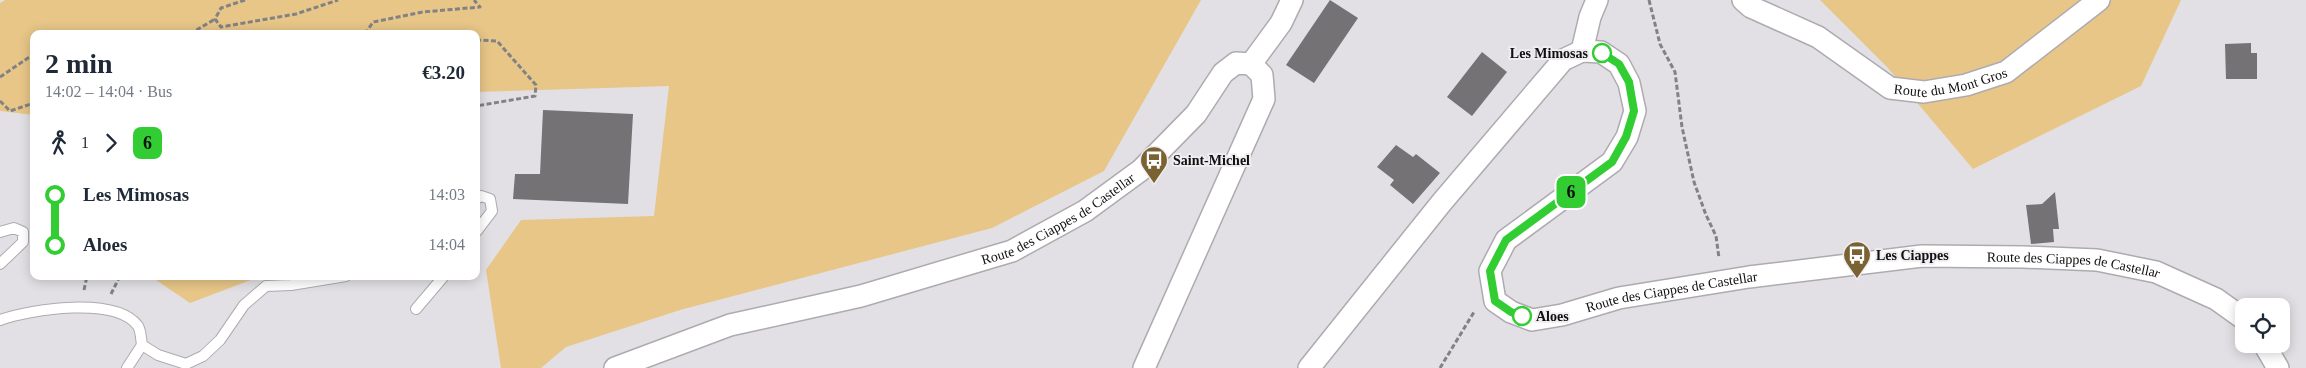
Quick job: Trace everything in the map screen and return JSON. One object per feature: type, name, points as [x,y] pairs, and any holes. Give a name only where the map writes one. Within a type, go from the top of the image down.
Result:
[{"type":"street","points":[[1144,368],[1264,100],[1262,75],[1250,64],[1281,23],[1292,0]]},
{"type":"street","points":[[1582,51],[1590,17],[1597,0]]},
{"type":"street","name":"Route du Mont Gros","points":[[1743,0],[1751,7],[1818,37],[1890,88],[1924,92],[1966,85],[2006,72],[2099,0]]},
{"type":"street","points":[[1309,368],[1442,202],[1563,60],[1582,51],[1601,52],[1619,64],[1629,82],[1634,111],[1626,137],[1612,162],[1506,240],[1490,271],[1495,301]]},
{"type":"street","name":"Route des Ciappes de Castellar","points":[[615,368],[730,325],[861,296],[1012,251],[1085,211],[1141,170],[1196,114],[1223,72],[1236,63],[1250,64]]},
{"type":"street","name":"Route des Ciappes de Castellar","points":[[1495,301],[1511,312],[1532,320],[1562,315],[1638,294],[1840,266],[1922,256],[2023,257],[2097,260],[2156,272],[2216,299],[2235,313]]},
{"type":"street","points":[[2269,353],[2278,368]]},
{"type":"lane","points":[[480,197],[490,199],[492,211],[480,227]]},
{"type":"lane","points":[[0,232],[14,228],[23,232],[23,242],[0,264]]},
{"type":"lane","points":[[142,345],[158,354],[186,364],[203,356],[220,340],[244,304],[266,286],[291,285],[322,280]]},
{"type":"lane","points":[[416,309],[441,280]]},
{"type":"lane","points":[[0,320],[18,314],[74,308],[103,308],[129,317],[140,328],[142,345],[127,368]]},
{"type":"path","points":[[197,30],[215,19],[222,8],[245,0]]},
{"type":"path","points":[[215,19],[221,27],[296,14],[338,0]]},
{"type":"path","points":[[368,30],[373,22],[423,12],[480,7],[474,0]]},
{"type":"path","points":[[1649,0],[1660,44],[1675,72],[1682,127],[1694,182],[1716,236],[1719,261]]},
{"type":"path","points":[[480,40],[497,41],[536,86],[535,96],[480,105]]},
{"type":"path","points":[[0,77],[30,57]]},
{"type":"path","points":[[0,101],[10,111],[30,104]]},
{"type":"path","points":[[1440,368],[1474,312],[1495,301]]},
{"type":"shaded area","points":[[5,0],[1201,0],[1104,171],[992,228],[680,310],[566,347],[541,368],[501,368],[486,270],[521,220],[654,216],[669,86],[480,92],[480,30],[30,30],[30,115],[0,111],[0,3]]},
{"type":"shaded area","points":[[1820,0],[2181,0],[2141,86],[1973,169],[1887,67]]},
{"type":"shaded area","points":[[156,280],[250,280],[190,303]]},
{"type":"building","points":[[1330,0],[1358,18],[1314,83],[1286,65]]},
{"type":"building","points":[[2251,43],[2251,53],[2257,53],[2257,79],[2226,79],[2225,44]]},
{"type":"building","points":[[1482,52],[1507,72],[1472,116],[1447,97]]},
{"type":"building","points":[[543,110],[633,114],[628,204],[513,199],[515,174],[540,174]]},
{"type":"building","points":[[1396,145],[1413,157],[1416,154],[1440,173],[1413,204],[1390,185],[1394,180],[1377,167]]},
{"type":"building","points":[[2055,192],[2059,229],[2053,229],[2054,242],[2031,244],[2026,205],[2042,204]]},
{"type":"bus line","name":"6","points":[[1522,316],[1511,312],[1495,301],[1490,271],[1506,240],[1612,162],[1626,137],[1634,111],[1629,82],[1619,64],[1602,53]]},
{"type":"place","name":"Les Mimosas","points":[[1602,53]]},
{"type":"place","name":"Saint-Michel","points":[[1154,184]]},
{"type":"place","name":"Les Ciappes","points":[[1857,279]]},
{"type":"place","name":"Aloes","points":[[1522,316]]}]
